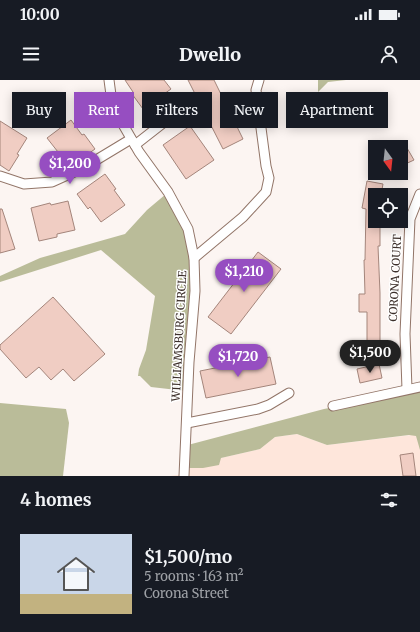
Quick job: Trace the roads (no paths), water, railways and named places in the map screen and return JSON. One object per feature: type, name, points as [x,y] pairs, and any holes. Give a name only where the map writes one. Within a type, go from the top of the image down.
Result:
[{"type":"street","name":"WILLIAMSBURG CIRCLE","points":[[109,80],[111,95],[121,121],[133,142],[168,192],[188,229],[194,258],[195,291],[189,362],[184,472]]},
{"type":"street","points":[[194,258],[243,217],[266,192],[269,178],[266,166],[256,90],[258,80]]},
{"type":"street","points":[[0,176],[24,184],[52,182],[133,142],[153,128]]},
{"type":"street","name":"CORONA COURT","points":[[407,389],[405,334],[410,219],[420,194]]},
{"type":"street","points":[[333,406],[420,387]]},
{"type":"street","points":[[187,423],[269,406],[289,393]]}]
